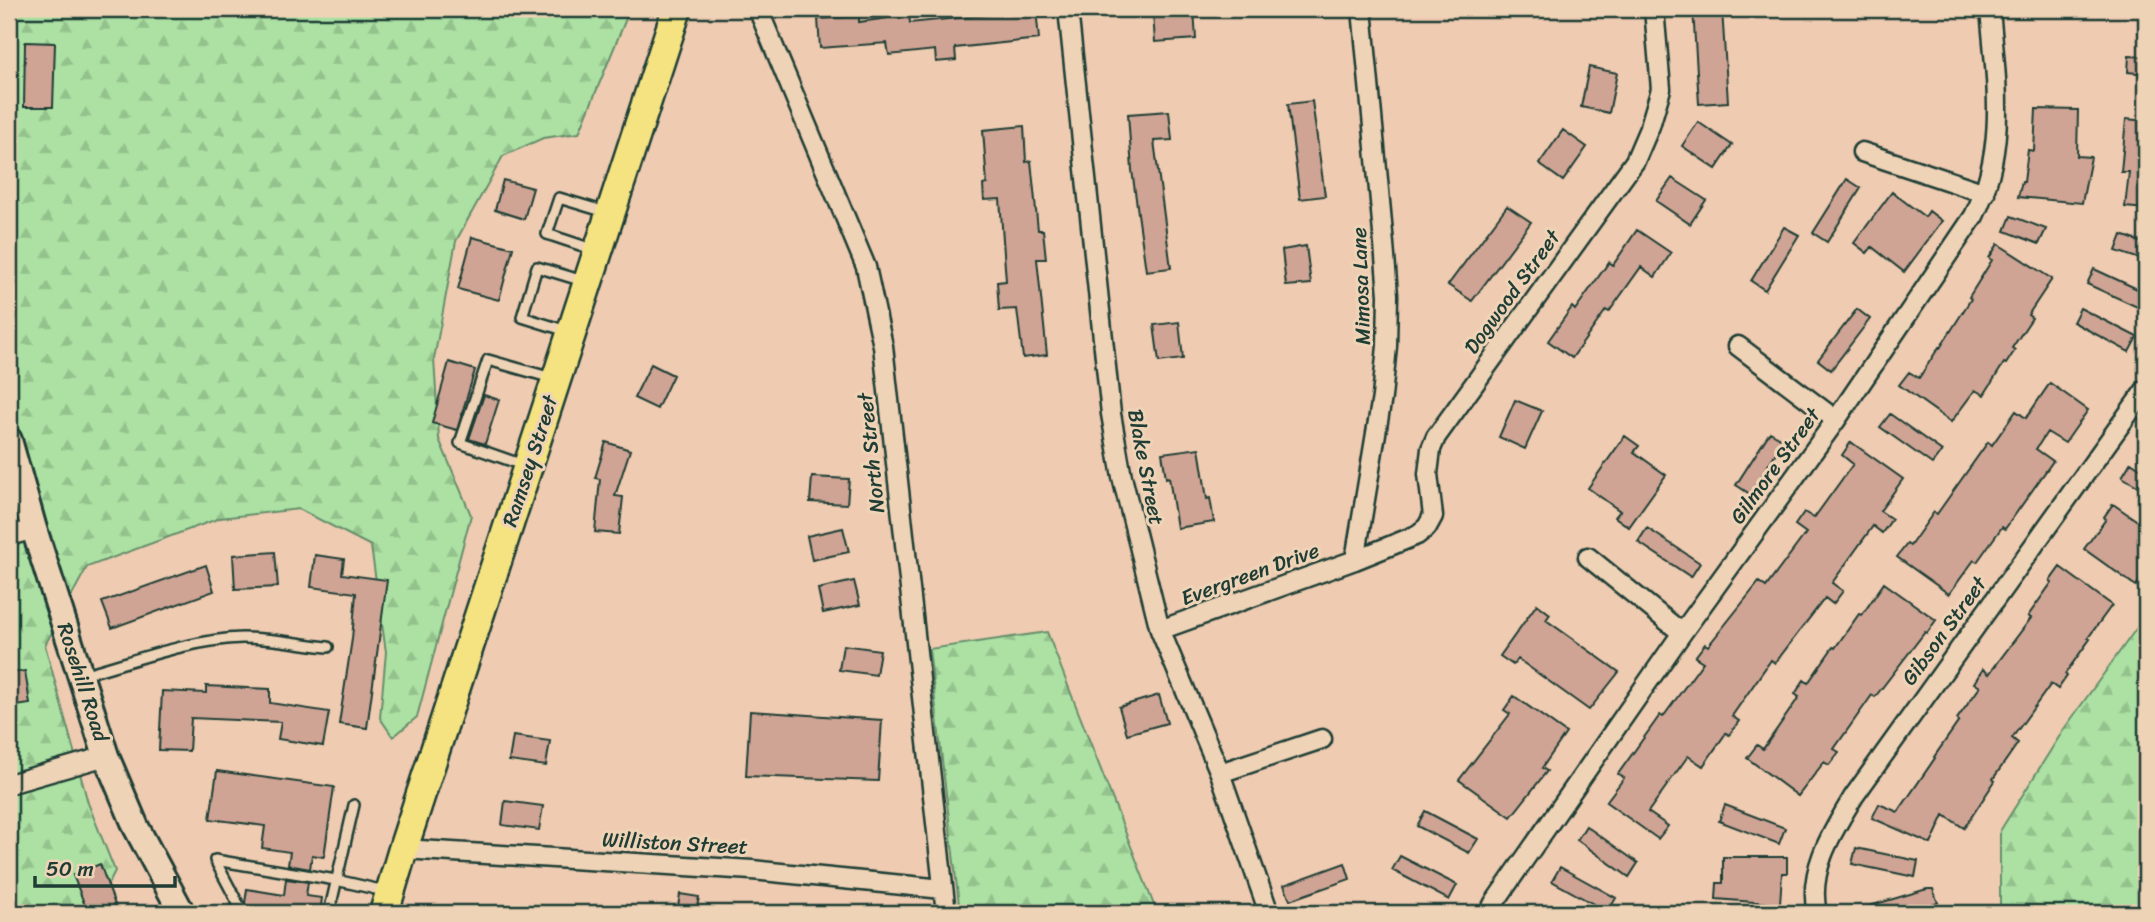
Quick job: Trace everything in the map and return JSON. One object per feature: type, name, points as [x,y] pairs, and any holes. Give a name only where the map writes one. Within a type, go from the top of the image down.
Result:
[{"type":"main road","name":"Ramsey Street","points":[[387,903],[677,9]]},
{"type":"main road","name":"Rosehill Road","points":[[9,440],[34,529],[106,756],[136,827],[183,913]]},
{"type":"street","name":"North Street","points":[[758,9],[866,267],[873,291],[883,346],[946,913]]},
{"type":"street","name":"Blake Street","points":[[1068,9],[1111,414],[1122,477],[1160,630],[1220,773],[1269,913]]},
{"type":"street","name":"Mimosa Lane","points":[[1355,560],[1382,397],[1388,295],[1362,9]]},
{"type":"street","name":"Dogwood Street","points":[[1355,560],[1416,535],[1427,527],[1433,516],[1429,461],[1436,437],[1635,161],[1650,126],[1661,89],[1654,9]]},
{"type":"street","name":"Gilmore Street","points":[[1489,913],[1682,633],[1836,420],[1974,216],[1985,193],[1997,146],[1997,95],[1990,9]]},
{"type":"street","points":[[1862,152],[1985,193]]},
{"type":"street","points":[[1738,346],[1836,420]]},
{"type":"street","name":"Gibson Street","points":[[1816,913],[1816,870],[1831,833],[1854,796],[2146,389]]},
{"type":"street","points":[[9,536],[34,529]]},
{"type":"street","points":[[1588,557],[1682,633]]},
{"type":"street","name":"Evergreen Drive","points":[[1160,630],[1355,560]]},
{"type":"street","points":[[1220,773],[1322,739]]},
{"type":"street","points":[[9,784],[106,756]]},
{"type":"street","name":"Williston Street","points":[[403,849],[752,870],[943,889]]},
{"type":"lane","points":[[598,251],[547,234],[559,198],[610,213]]},
{"type":"lane","points":[[571,333],[522,317],[537,267],[588,283]]},
{"type":"lane","points":[[527,467],[460,443],[488,360],[556,379]]},
{"type":"lane","points":[[80,675],[167,652],[231,639],[268,640],[328,648]]},
{"type":"lane","points":[[329,913],[354,805]]},
{"type":"lane","points":[[243,913],[215,860],[336,880],[387,903]]},
{"type":"green space","points":[[9,9],[630,9],[579,133],[543,138],[503,156],[456,241],[434,359],[439,439],[471,515],[417,717],[393,737],[380,718],[386,652],[371,546],[299,509],[220,518],[87,567],[45,645],[88,803],[115,871],[93,913],[9,913]]},
{"type":"green space","points":[[2146,615],[2146,913],[2000,913],[2000,831],[2064,729]]},
{"type":"green space","points":[[1047,632],[1157,913],[960,913],[929,649]]},
{"type":"building","points":[[1693,9],[1722,9],[1728,102],[1699,104]]},
{"type":"building","points":[[1036,10],[1039,39],[955,48],[956,60],[936,62],[935,50],[889,55],[887,43],[820,48],[818,19],[859,16],[859,22],[909,15],[910,23]]},
{"type":"building","points":[[1194,10],[1196,39],[1155,42],[1153,13]]},
{"type":"building","points":[[25,42],[55,43],[53,107],[24,107]]},
{"type":"building","points":[[2129,56],[2146,57],[2146,74],[2128,72]]},
{"type":"building","points":[[1589,67],[1617,73],[1609,113],[1581,107]]},
{"type":"building","points":[[1312,101],[1325,196],[1300,199],[1288,104]]},
{"type":"building","points":[[2036,109],[2078,110],[2077,156],[2091,157],[2082,203],[2018,197],[2024,182],[2028,150],[2034,151]]},
{"type":"building","points":[[1169,111],[1172,140],[1154,141],[1171,268],[1146,271],[1132,170],[1128,114]]},
{"type":"building","points":[[2126,119],[2146,121],[2146,209],[2125,207],[2129,172],[2121,172]]},
{"type":"building","points":[[1698,122],[1732,145],[1716,169],[1682,146]]},
{"type":"building","points":[[1024,126],[1026,162],[1031,161],[1038,230],[1043,230],[1046,259],[1037,259],[1047,355],[1023,358],[1017,309],[999,310],[997,282],[1006,281],[1000,199],[984,200],[983,185],[987,184],[983,130]]},
{"type":"building","points":[[1563,130],[1587,147],[1563,181],[1539,164]]},
{"type":"building","points":[[1672,178],[1706,200],[1690,224],[1656,201]]},
{"type":"building","points":[[1847,179],[1861,188],[1827,242],[1813,233]]},
{"type":"building","points":[[503,180],[533,188],[524,219],[495,210]]},
{"type":"building","points":[[1892,192],[1925,217],[1929,211],[1942,221],[1904,272],[1872,247],[1867,253],[1854,243]]},
{"type":"building","points":[[1507,206],[1531,222],[1472,301],[1448,285]]},
{"type":"building","points":[[2011,216],[2046,229],[2039,244],[2005,231]]},
{"type":"building","points":[[1784,227],[1799,235],[1765,290],[1751,281]]},
{"type":"building","points":[[1637,230],[1671,253],[1655,277],[1641,267],[1572,358],[1548,341],[1572,307],[1575,310],[1609,262],[1613,265]]},
{"type":"building","points":[[2122,235],[2146,244],[2146,261],[2116,251]]},
{"type":"building","points":[[472,237],[513,248],[499,300],[458,289]]},
{"type":"building","points":[[1998,244],[2052,279],[2028,315],[2032,318],[2012,348],[2015,350],[2006,364],[2004,363],[1984,395],[1975,390],[1951,422],[1899,385],[1909,372],[1919,378],[1971,299],[1969,297],[1992,260],[1989,258]]},
{"type":"building","points":[[1306,246],[1311,284],[1286,286],[1282,250]]},
{"type":"building","points":[[2094,269],[2146,293],[2146,311],[2087,284]]},
{"type":"building","points":[[2080,308],[2137,337],[2129,352],[2073,322]]},
{"type":"building","points":[[1857,309],[1870,319],[1831,370],[1818,360]]},
{"type":"building","points":[[1179,322],[1183,359],[1159,362],[1154,325]]},
{"type":"building","points":[[449,362],[475,370],[457,430],[432,423]]},
{"type":"building","points":[[651,364],[673,375],[657,409],[634,398]]},
{"type":"building","points":[[2050,383],[2088,410],[2065,443],[2047,432],[2036,449],[2053,461],[2005,529],[2002,527],[1977,562],[1974,560],[1949,594],[1897,557],[1907,544],[1910,546],[1934,512],[1937,514],[1988,442],[1992,445],[2016,411],[2026,418]]},
{"type":"building","points":[[484,395],[499,400],[485,444],[469,439]]},
{"type":"building","points":[[1515,400],[1542,411],[1525,449],[1499,437]]},
{"type":"building","points":[[1890,414],[1942,451],[1932,464],[1880,427]]},
{"type":"building","points":[[1770,432],[1784,440],[1750,494],[1736,485]]},
{"type":"building","points":[[1625,436],[1639,446],[1634,452],[1666,475],[1629,527],[1615,517],[1620,511],[1588,488]]},
{"type":"building","points":[[606,442],[630,450],[615,496],[623,497],[619,534],[595,532],[600,479],[595,478]]},
{"type":"building","points":[[1851,442],[1903,479],[1880,511],[1892,519],[1882,533],[1873,526],[1832,583],[1843,591],[1833,604],[1825,598],[1775,663],[1771,660],[1732,716],[1739,721],[1729,735],[1726,733],[1703,766],[1688,756],[1648,812],[1668,826],[1658,839],[1606,802],[1624,778],[1618,774],[1660,715],[1663,717],[1703,662],[1695,657],[1705,644],[1708,646],[1759,582],[1766,587],[1806,533],[1795,525],[1804,512],[1814,518],[1853,464],[1842,455]]},
{"type":"building","points":[[1199,448],[1207,499],[1210,498],[1214,522],[1177,528],[1169,477],[1166,478],[1162,453]]},
{"type":"building","points":[[2131,462],[2146,472],[2146,491],[2122,477]]},
{"type":"building","points":[[812,477],[849,479],[847,504],[810,502]]},
{"type":"building","points":[[2113,504],[2146,527],[2146,572],[2136,586],[2084,549],[2106,519],[2104,517]]},
{"type":"building","points":[[843,528],[849,552],[812,560],[807,536]]},
{"type":"building","points":[[1647,528],[1700,563],[1691,577],[1638,542]]},
{"type":"building","points":[[275,552],[278,587],[235,589],[233,555]]},
{"type":"building","points":[[315,555],[344,559],[342,574],[387,580],[367,728],[339,724],[356,593],[311,587]]},
{"type":"building","points":[[206,565],[214,591],[112,628],[102,602]]},
{"type":"building","points":[[2060,567],[2112,605],[2088,638],[2090,639],[2065,674],[2067,676],[2058,689],[2051,684],[2012,738],[2018,743],[1964,828],[1944,815],[1931,844],[1872,818],[1879,804],[1898,812],[1980,687],[1974,683],[1983,669],[1989,674],[2031,618],[2028,616]]},
{"type":"building","points":[[854,581],[860,605],[823,613],[818,589]]},
{"type":"building","points":[[1884,583],[1936,620],[1875,697],[1872,695],[1834,749],[1839,752],[1829,765],[1824,762],[1798,796],[1747,758],[1757,745],[1763,749],[1799,697],[1795,694],[1804,680],[1808,683]]},
{"type":"building","points":[[1537,604],[1550,614],[1546,620],[1619,672],[1589,710],[1518,659],[1513,665],[1500,656]]},
{"type":"building","points":[[843,645],[880,650],[876,675],[839,670]]},
{"type":"building","points":[[25,671],[30,704],[9,707],[9,673]]},
{"type":"building","points":[[206,686],[270,689],[270,703],[329,712],[323,746],[278,739],[281,722],[191,718],[189,751],[159,750],[162,691],[206,693]]},
{"type":"building","points":[[1159,695],[1167,723],[1127,734],[1119,707]]},
{"type":"building","points":[[1514,696],[1566,733],[1542,768],[1547,771],[1511,817],[1459,780],[1510,714],[1504,710]]},
{"type":"building","points":[[750,711],[882,720],[878,781],[746,776]]},
{"type":"building","points":[[513,736],[550,741],[546,766],[509,761]]},
{"type":"building","points":[[217,771],[334,787],[324,857],[312,855],[310,869],[288,865],[290,852],[262,848],[265,826],[210,819]]},
{"type":"building","points":[[505,801],[543,806],[539,830],[502,825]]},
{"type":"building","points":[[1725,805],[1785,828],[1779,844],[1719,821]]},
{"type":"building","points":[[1425,811],[1478,839],[1469,853],[1417,826]]},
{"type":"building","points":[[1586,826],[1638,863],[1629,877],[1577,840]]},
{"type":"building","points":[[1856,848],[1918,861],[1915,877],[1852,864]]},
{"type":"building","points":[[1400,856],[1457,885],[1449,900],[1392,870]]},
{"type":"building","points":[[1723,857],[1787,857],[1787,873],[1782,873],[1780,904],[1716,899],[1717,883],[1723,883]]},
{"type":"building","points":[[1345,863],[1350,879],[1290,900],[1284,885]]},
{"type":"building","points":[[100,864],[118,913],[88,913],[73,875]]},
{"type":"building","points":[[1560,867],[1616,898],[1608,912],[1552,881]]},
{"type":"building","points":[[286,879],[308,882],[306,896],[322,898],[320,913],[250,913],[245,903],[247,889],[284,895]]},
{"type":"building","points":[[1933,889],[1938,903],[1903,913],[1859,913],[1859,909]]},
{"type":"building","points":[[680,894],[699,897],[696,913],[677,913]]}]
